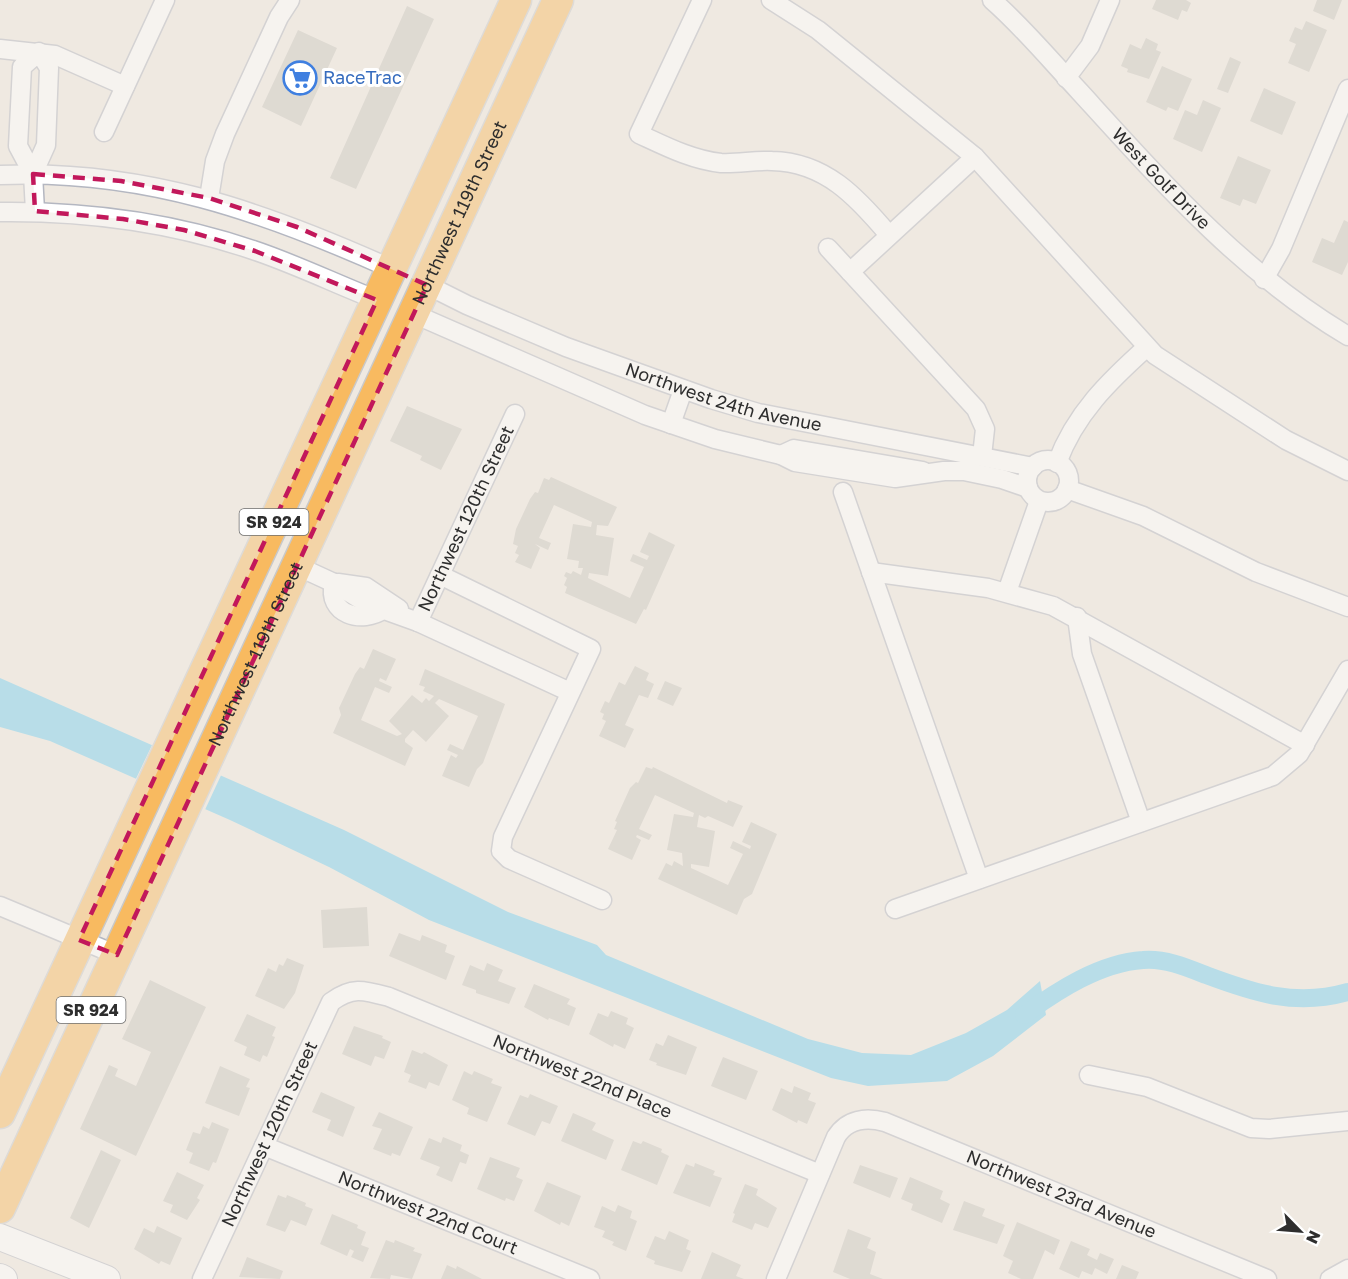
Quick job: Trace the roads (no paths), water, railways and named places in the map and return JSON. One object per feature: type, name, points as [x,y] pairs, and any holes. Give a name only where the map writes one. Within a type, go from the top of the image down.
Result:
[{"type":"highway","name":"Northwest 119th Street","points":[[0,1208],[558,0]]},
{"type":"highway","name":"SR 924","points":[[0,1113],[392,268],[508,4]]},
{"type":"highway","points":[[392,268],[427,285]]},
{"type":"highway","points":[[377,300],[414,314]]},
{"type":"main road","points":[[0,1237],[107,1279]]},
{"type":"main road","points":[[0,1277],[4,1279]]},
{"type":"street","points":[[104,132],[165,0]]},
{"type":"street","points":[[209,198],[215,161],[225,134],[279,17],[290,0]]},
{"type":"street","points":[[702,0],[639,134],[687,155],[709,161],[735,163],[775,160],[819,171],[855,196],[889,235]]},
{"type":"street","points":[[771,0],[818,30],[975,157],[1127,322],[1147,348],[1180,373],[1272,432],[1348,471]]},
{"type":"street","name":"West Golf Drive","points":[[992,0],[1191,213],[1264,279],[1295,303],[1348,336]]},
{"type":"street","points":[[1066,78],[1090,46],[1110,0]]},
{"type":"street","points":[[0,49],[55,55],[125,86]]},
{"type":"street","points":[[33,174],[46,146],[49,68],[39,52]]},
{"type":"street","points":[[35,211],[33,174],[18,146],[22,67],[39,52]]},
{"type":"street","points":[[21,86],[32,81],[48,86]]},
{"type":"street","points":[[1264,279],[1281,249],[1348,89]]},
{"type":"street","points":[[850,272],[975,157]]},
{"type":"street","points":[[0,175],[33,174],[121,181],[209,198],[290,224],[392,268]]},
{"type":"street","points":[[0,212],[35,211],[112,217],[184,230],[255,250],[377,300]]},
{"type":"street","points":[[828,248],[976,409],[985,429],[982,456]]},
{"type":"street","name":"Northwest 24th Avenue","points":[[427,285],[528,332],[683,390],[758,413],[1033,467]]},
{"type":"street","name":"Northwest 24th Avenue","points":[[414,314],[671,424],[715,439],[781,455],[795,462],[886,478],[906,478],[929,472]]},
{"type":"street","points":[[1057,462],[1064,443],[1080,416],[1104,388],[1147,348]]},
{"type":"street","points":[[671,424],[683,390]]},
{"type":"street","name":"Northwest 120th Street","points":[[418,622],[515,414]]},
{"type":"street","points":[[890,464],[895,439]]},
{"type":"street","name":"Northwest 24th Avenue","points":[[781,455],[794,449],[929,472],[976,473],[1033,495]]},
{"type":"street","points":[[1007,592],[1033,495],[1027,477],[1033,467],[1044,461],[1057,462],[1065,471],[1067,489],[1064,495],[1053,502],[1033,495]]},
{"type":"street","points":[[1067,489],[1151,519],[1239,564],[1348,607]]},
{"type":"street","points":[[843,492],[979,879]]},
{"type":"street","points":[[297,566],[334,583],[354,583],[366,587],[418,622]]},
{"type":"street","points":[[871,572],[1007,592],[1042,601],[1077,617],[1305,745]]},
{"type":"street","points":[[440,575],[591,649],[503,837],[501,851],[509,859],[602,900]]},
{"type":"street","points":[[334,583],[331,594],[335,603],[349,615],[368,618],[384,609],[418,622],[570,692]]},
{"type":"street","points":[[1077,617],[1082,654],[1141,822]]},
{"type":"street","points":[[895,909],[1273,776],[1292,763],[1305,745],[1348,669]]},
{"type":"street","points":[[0,906],[117,955]]},
{"type":"street","name":"Northwest 22nd Place","points":[[344,992],[364,990],[389,996],[820,1174]]},
{"type":"street","name":"Northwest 120th Street","points":[[202,1279],[331,1002],[344,992]]},
{"type":"street","points":[[1089,1075],[1147,1087],[1251,1128],[1269,1129],[1348,1121]]},
{"type":"street","name":"Northwest 23rd Avenue","points":[[820,1174],[837,1134],[854,1121],[867,1119],[885,1122],[1267,1279]]},
{"type":"street","name":"Northwest 22nd Court","points":[[264,1146],[590,1279]]},
{"type":"street","points":[[776,1279],[820,1174]]},
{"type":"street","points":[[1330,1279],[1348,1269]]},
{"type":"water","points":[[0,678],[344,830],[508,912],[597,945],[606,955],[808,1039],[862,1053],[911,1055],[966,1033],[1007,1010],[1040,981],[1046,1015],[993,1056],[947,1081],[868,1086],[831,1078],[429,920],[329,867],[230,820],[50,741],[0,727]]},
{"type":"waterway","points":[[1024,1015],[1065,987],[1095,972],[1111,966],[1143,960],[1159,960],[1175,964],[1241,987],[1276,996],[1311,998],[1348,992]]},
{"type":"place","name":"RaceTrac","points":[[300,78]]}]
